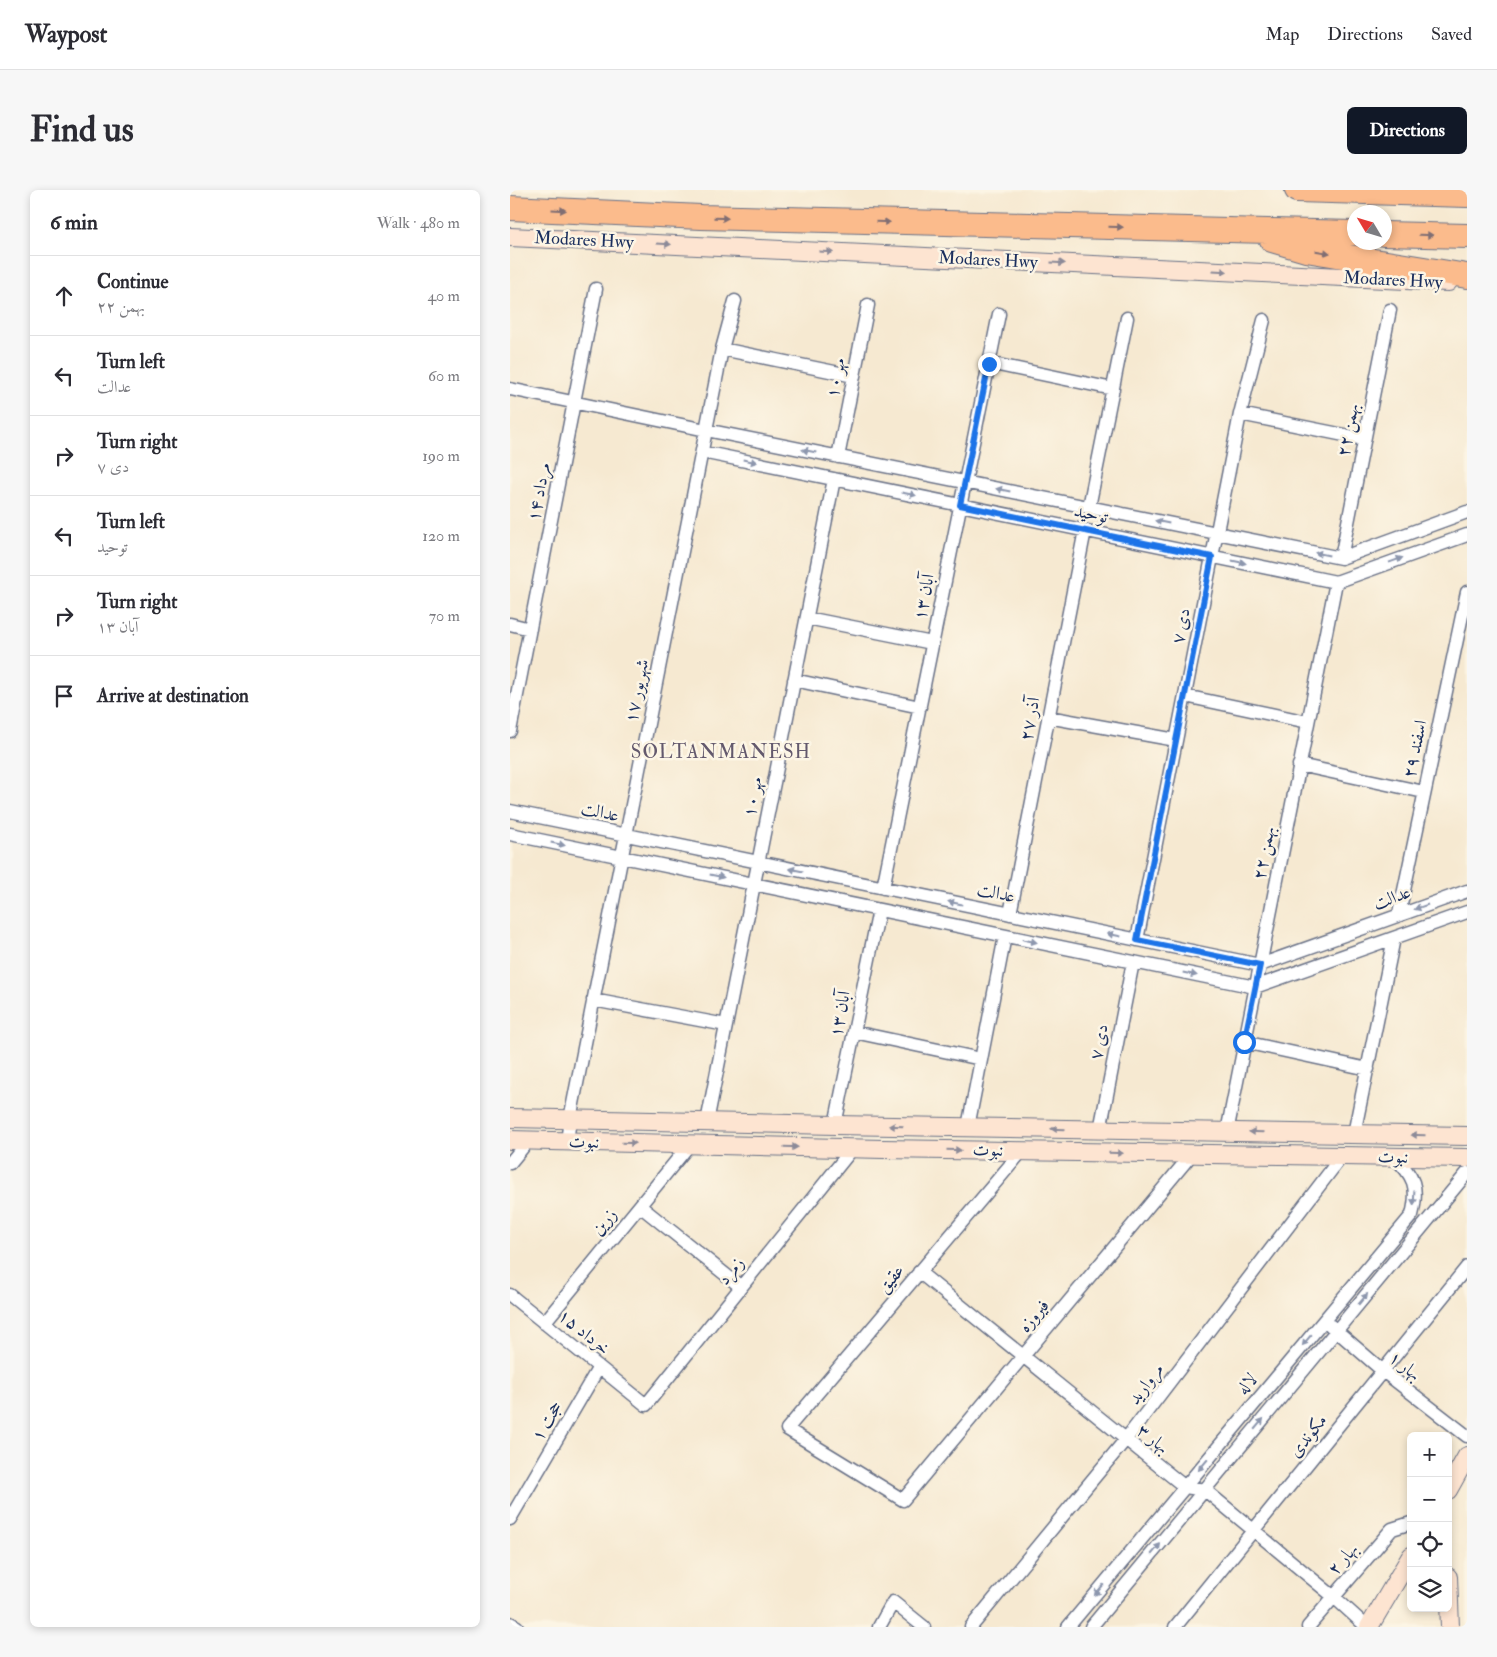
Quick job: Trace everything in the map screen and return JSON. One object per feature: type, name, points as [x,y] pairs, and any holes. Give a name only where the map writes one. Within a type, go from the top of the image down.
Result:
[{"type":"highway","points":[[1297,190],[1458,193]]},
{"type":"highway","name":"Modares Hwy","points":[[510,208],[701,218],[1347,233]]},
{"type":"highway","points":[[1242,230],[1306,250],[1467,276]]},
{"type":"highway","points":[[1392,234],[1467,236]]},
{"type":"street","name":"Modares Hwy","points":[[510,237],[1467,283]]},
{"type":"street","name":"۱۴ مرداد","points":[[510,731],[596,290]]},
{"type":"street","name":"۱۷ شهریور","points":[[567,1142],[593,1000],[722,349],[735,301]]},
{"type":"street","name":"۱۰ مهر","points":[[838,457],[868,305]]},
{"type":"street","name":"۲۲ بهمن","points":[[1341,558],[1390,310]]},
{"type":"street","name":"۱۳ آبان","points":[[883,888],[999,314]]},
{"type":"street","points":[[1090,507],[1127,318]]},
{"type":"street","name":"۷ دی","points":[[1137,940],[1240,414],[1264,320]]},
{"type":"street","points":[[722,349],[854,376]]},
{"type":"street","points":[[989,364],[1113,388]]},
{"type":"street","name":"توحید","points":[[510,389],[1341,558]]},
{"type":"street","points":[[1240,414],[1364,439]]},
{"type":"street","name":"توحید","points":[[702,452],[1336,582]]},
{"type":"street","name":"۱۰ مهر","points":[[707,1122],[834,479]]},
{"type":"street","points":[[1341,558],[1467,512]]},
{"type":"street","name":"۲۷ آذر","points":[[1010,914],[1085,530]]},
{"type":"street","points":[[1336,582],[1467,535]]},
{"type":"street","name":"۲۲ بهمن","points":[[1227,1132],[1336,582]]},
{"type":"street","name":"۲۹ اسفند","points":[[1399,914],[1467,592]]},
{"type":"street","points":[[807,618],[932,644]]},
{"type":"street","points":[[510,624],[530,629]]},
{"type":"street","points":[[794,680],[920,707]]},
{"type":"street","points":[[1185,696],[1308,722]]},
{"type":"street","points":[[1048,717],[1176,740]]},
{"type":"street","points":[[1300,765],[1424,792]]},
{"type":"street","name":"عدالت","points":[[510,811],[1260,965],[1467,891]]},
{"type":"street","points":[[510,834],[1255,987],[1467,912]]},
{"type":"street","name":"۱۳ آبان","points":[[835,1125],[879,910]]},
{"type":"street","points":[[968,1127],[1005,936]]},
{"type":"street","points":[[1354,1134],[1394,938]]},
{"type":"street","name":"۷ دی","points":[[1100,1130],[1133,962]]},
{"type":"street","points":[[593,1000],[726,1025]]},
{"type":"street","points":[[854,1032],[981,1059]]},
{"type":"street","points":[[1244,1042],[1368,1069]]},
{"type":"street","name":"نبوت","points":[[510,1118],[1467,1136]]},
{"type":"street","points":[[510,1163],[519,1140]]},
{"type":"street","name":"نبوت","points":[[519,1140],[853,1148],[1467,1158]]},
{"type":"street","name":"زرین","points":[[544,1323],[690,1144]]},
{"type":"street","name":"زمرد","points":[[635,1396],[646,1405],[853,1148]]},
{"type":"street","name":"عقیق","points":[[903,1500],[787,1430],[1022,1151]]},
{"type":"street","name":"فیروزه","points":[[903,1500],[1192,1154]]},
{"type":"street","name":"مروارید","points":[[971,1627],[1126,1439],[1342,1156]]},
{"type":"street","name":"لاله","points":[[1068,1627],[1412,1215],[1416,1200],[1414,1185],[1407,1170],[1394,1157]]},
{"type":"street","name":"لاله","points":[[1091,1627],[1467,1173]]},
{"type":"street","points":[[640,1206],[741,1287]]},
{"type":"street","name":"مکوندی","points":[[1175,1627],[1467,1267]]},
{"type":"street","name":"بهار ۳","points":[[919,1272],[1185,1487]]},
{"type":"street","points":[[510,1312],[513,1298]]},
{"type":"street","name":"۱۵ خرداد","points":[[513,1298],[635,1396]]},
{"type":"street","name":"بهار ۱","points":[[1324,1320],[1383,1371],[1467,1436]]},
{"type":"street","name":"حجت ۱","points":[[510,1519],[599,1367]]},
{"type":"street","points":[[1452,1483],[1467,1456]]},
{"type":"street","points":[[1185,1487],[1204,1490],[1368,1627],[1407,1563]]},
{"type":"street","name":"بهار ۲","points":[[1308,1627],[1392,1529],[1407,1524]]},
{"type":"street","points":[[879,1627],[894,1602],[924,1627]]},
{"type":"street","points":[[1449,1612],[1450,1627]]},
{"type":"street","points":[[510,1623],[517,1627]]},
{"type":"district","name":"SOLTANMANESH","points":[[721,752]]},
{"type":"route","points":[[989,364],[960,505],[1212,557],[1137,940],[1260,965],[1244,1042]]}]
